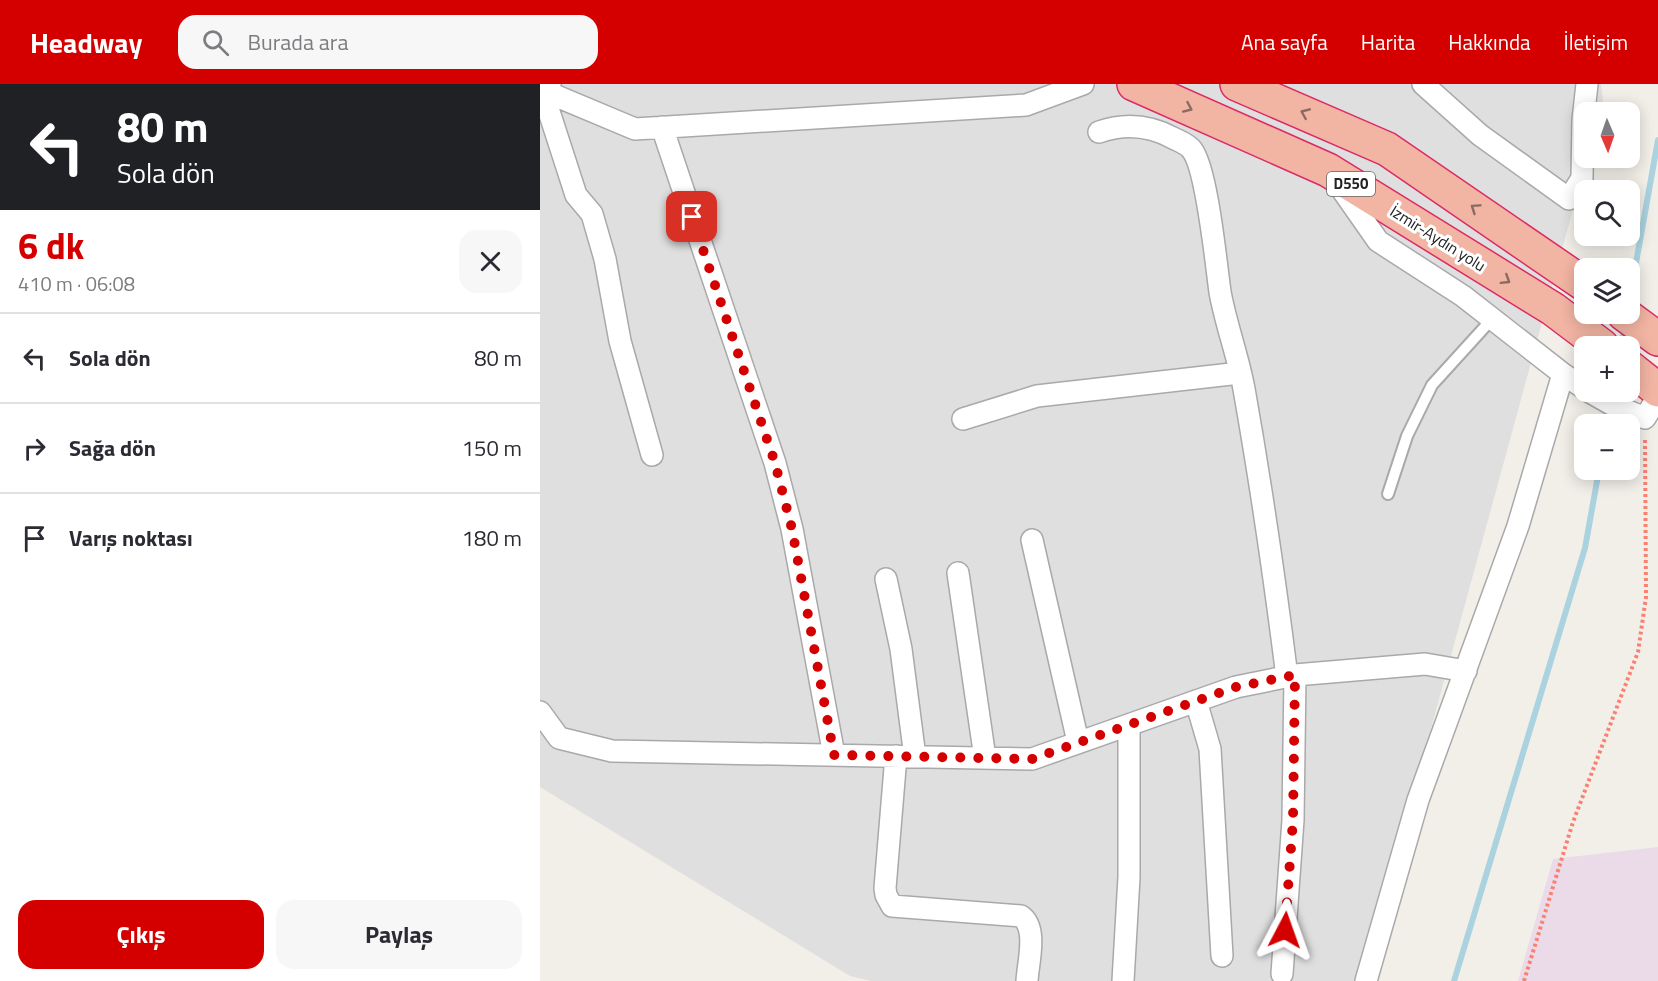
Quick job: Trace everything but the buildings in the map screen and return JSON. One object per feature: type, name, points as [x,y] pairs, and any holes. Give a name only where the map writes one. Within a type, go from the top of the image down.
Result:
[{"type":"highway","name":"İzmir-Aydın yolu","points":[[1134,84],[1328,170],[1553,309],[1589,336]]},
{"type":"highway","points":[[1237,84],[1387,149],[1574,276]]},
{"type":"highway","points":[[1638,324],[1658,339]]},
{"type":"highway","points":[[1640,386],[1651,404]]},
{"type":"street","points":[[543,87],[635,129],[1026,105],[1083,84]]},
{"type":"street","points":[[1423,84],[1480,135],[1569,200],[1582,178],[1583,120],[1587,84]]},
{"type":"street","points":[[543,87],[576,195],[588,207],[595,225],[605,259],[620,341],[652,455]]},
{"type":"street","points":[[662,127],[775,463],[792,529],[834,755]]},
{"type":"street","points":[[1099,132],[1113,127],[1148,127],[1188,146],[1193,151],[1201,171],[1221,295],[1240,373],[1291,676],[1293,820],[1282,974]]},
{"type":"street","points":[[1328,170],[1378,242],[1463,296],[1574,382]]},
{"type":"street","points":[[963,419],[1037,396],[1240,373]]},
{"type":"street","points":[[1366,981],[1419,800],[1518,526],[1563,375]]},
{"type":"street","points":[[1608,402],[1611,404],[1651,404],[1658,396]]},
{"type":"street","points":[[1032,540],[1078,742]]},
{"type":"street","points":[[958,573],[985,758]]},
{"type":"street","points":[[886,579],[906,684],[906,756],[886,895],[892,906],[1021,916],[1029,925],[1028,981]]},
{"type":"street","points":[[540,712],[559,738],[612,751],[1032,759],[1236,687],[1291,676],[1425,664],[1466,671]]},
{"type":"street","points":[[1196,701],[1210,749],[1222,956]]},
{"type":"street","points":[[1123,981],[1130,877],[1129,724]]},
{"type":"lane","points":[[1388,494],[1407,436],[1432,385],[1492,319]]},
{"type":"path","points":[[1524,981],[1573,822],[1638,652],[1646,597],[1651,404]]},
{"type":"shaded area","points":[[540,84],[1601,84],[1602,102],[1574,102],[1574,168],[1584,168],[1581,180],[1574,180],[1574,206],[1362,981],[871,981],[850,976],[540,787]]},
{"type":"shaded area","points":[[1658,847],[1658,981],[1518,981],[1553,859]]},
{"type":"waterway","points":[[1637,258],[1658,140]]},
{"type":"waterway","points":[[1623,336],[1625,326]]},
{"type":"waterway","points":[[1609,414],[1611,402]]},
{"type":"waterway","points":[[1454,981],[1585,548],[1597,480]]},
{"type":"route","points":[[692,217],[775,463],[792,529],[834,755],[1032,759],[1236,687],[1295,675],[1293,820],[1285,930]]}]
